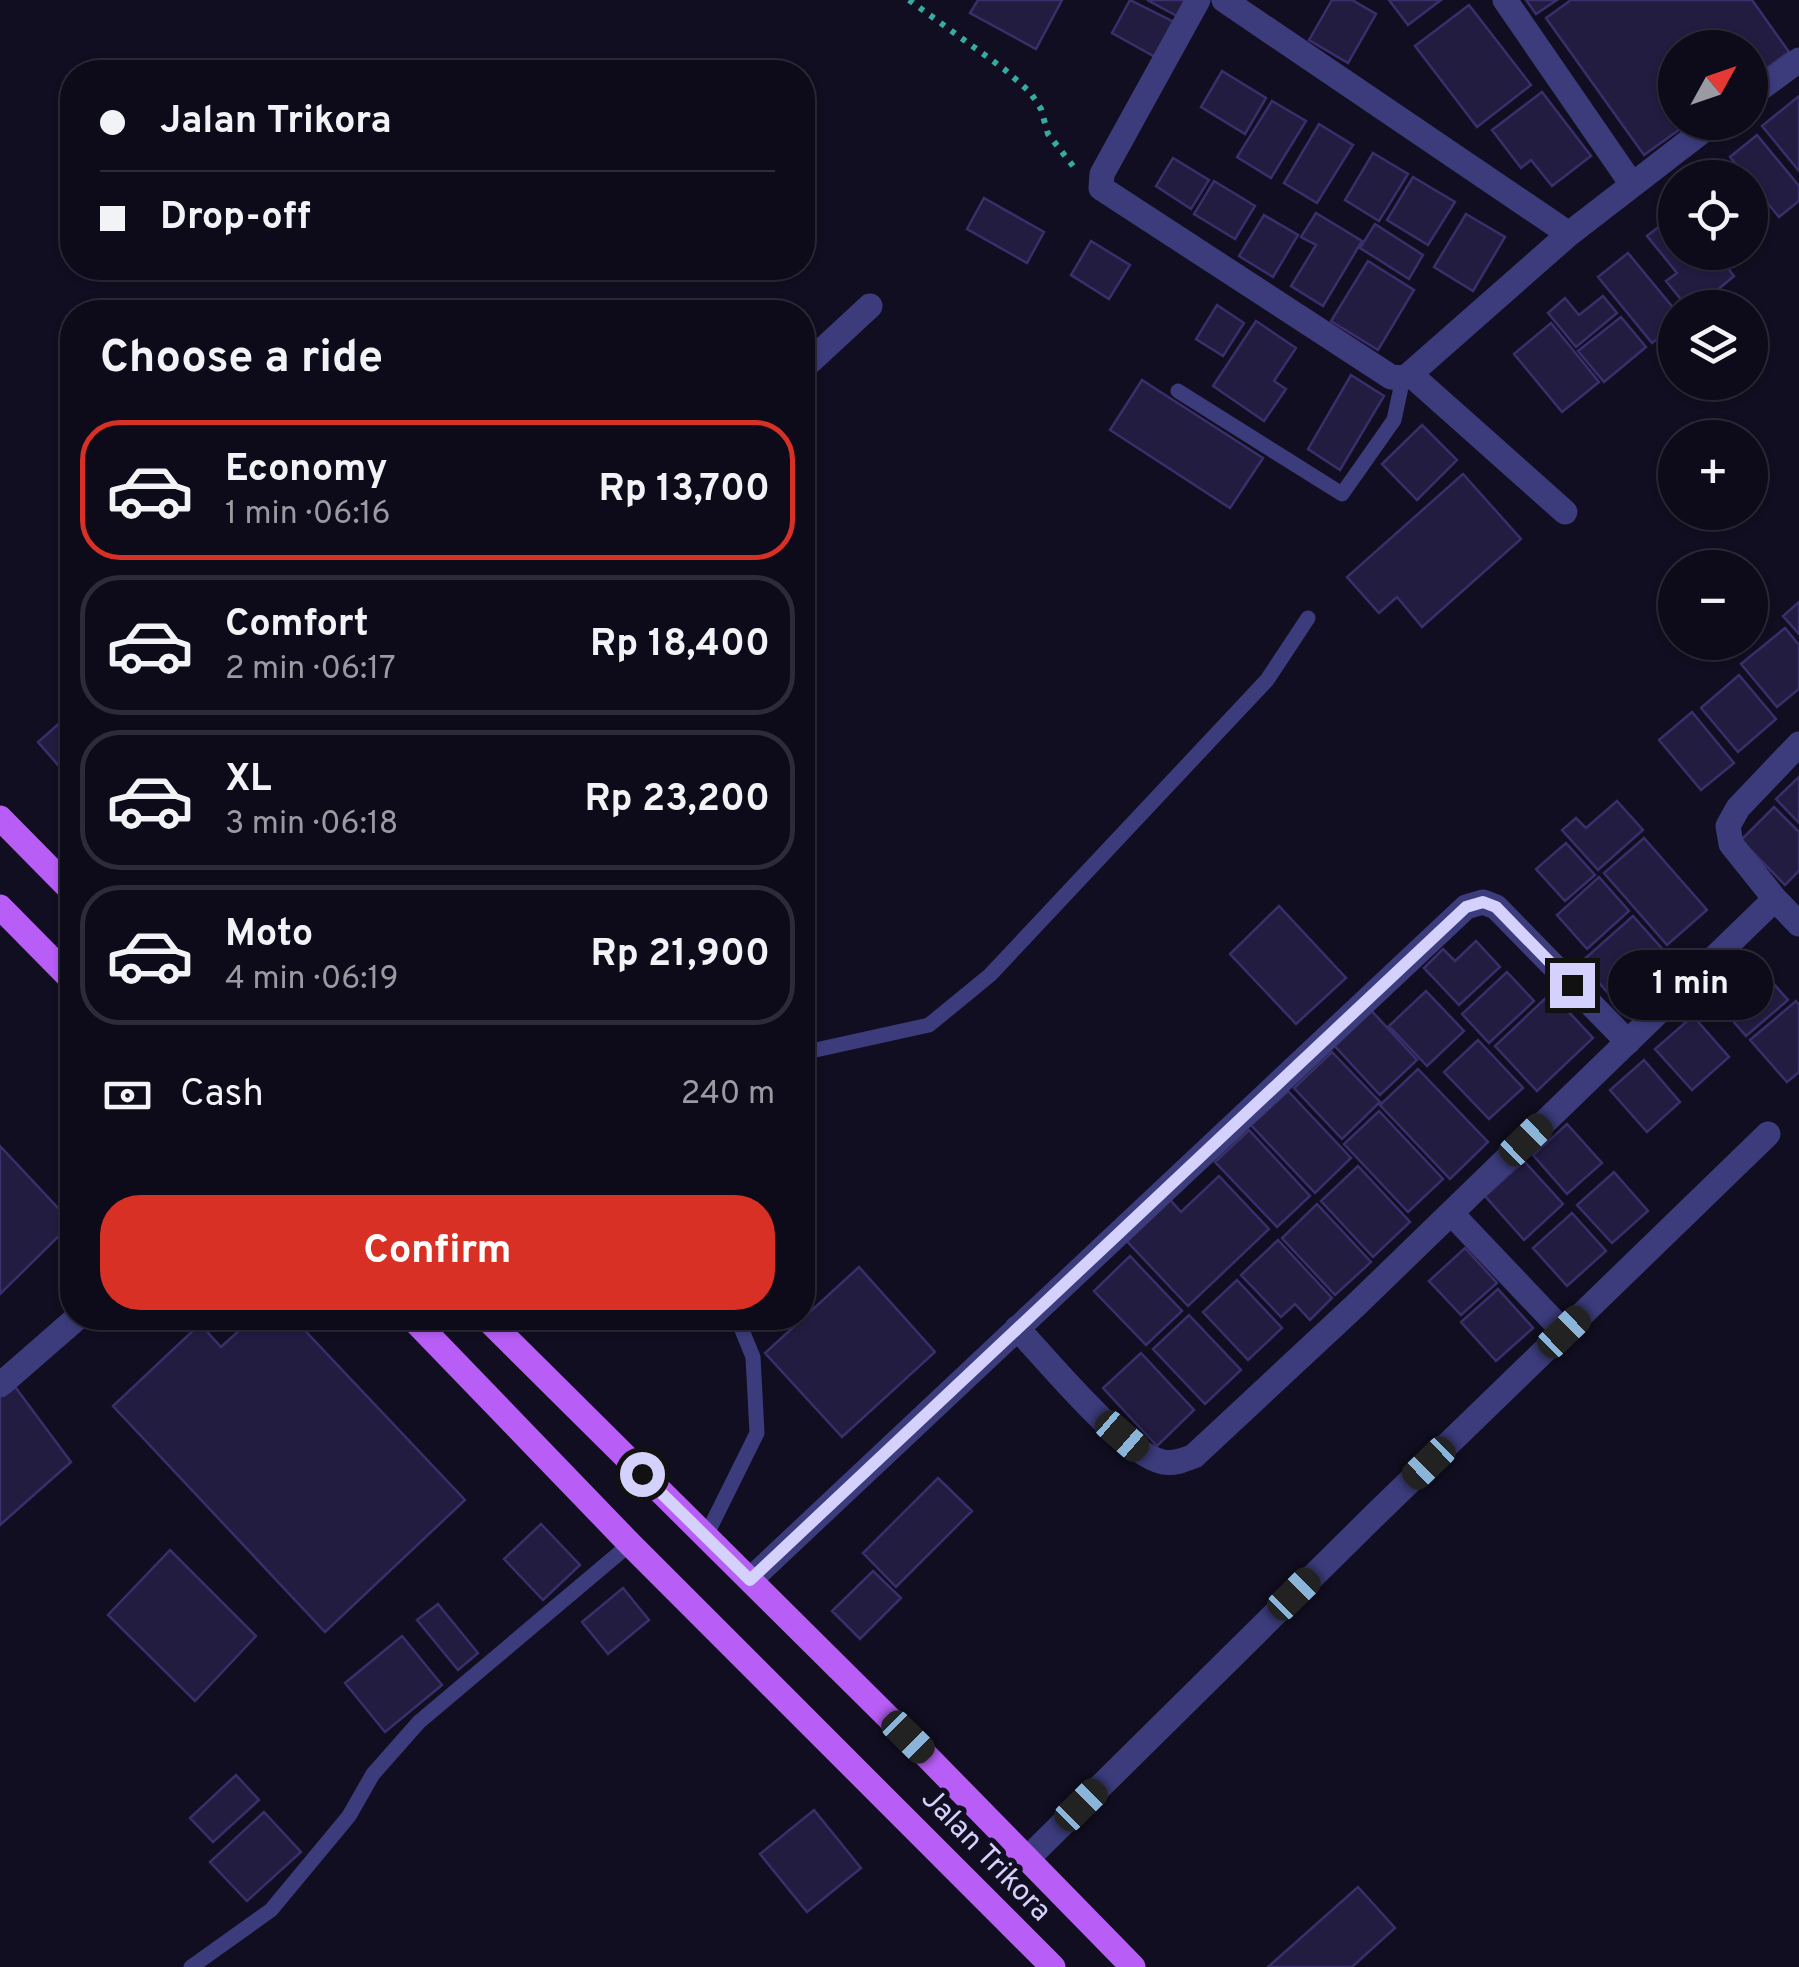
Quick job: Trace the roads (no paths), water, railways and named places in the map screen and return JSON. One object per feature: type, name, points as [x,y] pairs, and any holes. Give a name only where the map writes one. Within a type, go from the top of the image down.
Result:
[{"type":"main road","points":[[5,829],[60,880]]},
{"type":"main road","points":[[0,907],[60,968]]},
{"type":"main road","name":"Jalan Trikora","points":[[424,1330],[630,1544],[1052,1967]]},
{"type":"main road","name":"Jalan Trikora","points":[[498,1330],[1028,1858],[1132,1967]]},
{"type":"street","points":[[1198,0],[1102,174],[1101,188],[1391,377],[1407,376],[1569,234],[1690,140]]},
{"type":"street","points":[[1224,0],[1569,234]]},
{"type":"street","points":[[1505,0],[1632,183]]},
{"type":"street","points":[[1768,83],[1799,60]]},
{"type":"street","points":[[815,357],[870,306]]},
{"type":"street","points":[[1407,376],[1566,512]]},
{"type":"street","points":[[1799,744],[1738,808],[1728,826],[1732,844],[1799,924]]},
{"type":"street","points":[[1018,1328],[1102,1418],[1142,1453],[1162,1462],[1181,1462],[1194,1456],[1775,899]]},
{"type":"street","points":[[750,1580],[1466,907],[1483,902],[1496,907],[1628,1042]]},
{"type":"street","points":[[1028,1858],[1768,1134]]},
{"type":"street","points":[[1451,1213],[1564,1332]]},
{"type":"street","points":[[0,1385],[62,1330]]},
{"type":"lane","points":[[1178,392],[1342,494],[1394,420],[1407,376]]},
{"type":"lane","points":[[815,1050],[929,1024],[990,974],[1267,680],[1308,618]]},
{"type":"lane","points":[[705,1538],[757,1433],[753,1357],[741,1330]]},
{"type":"lane","points":[[191,1967],[271,1910],[349,1816],[373,1774],[419,1722],[630,1544]]}]
